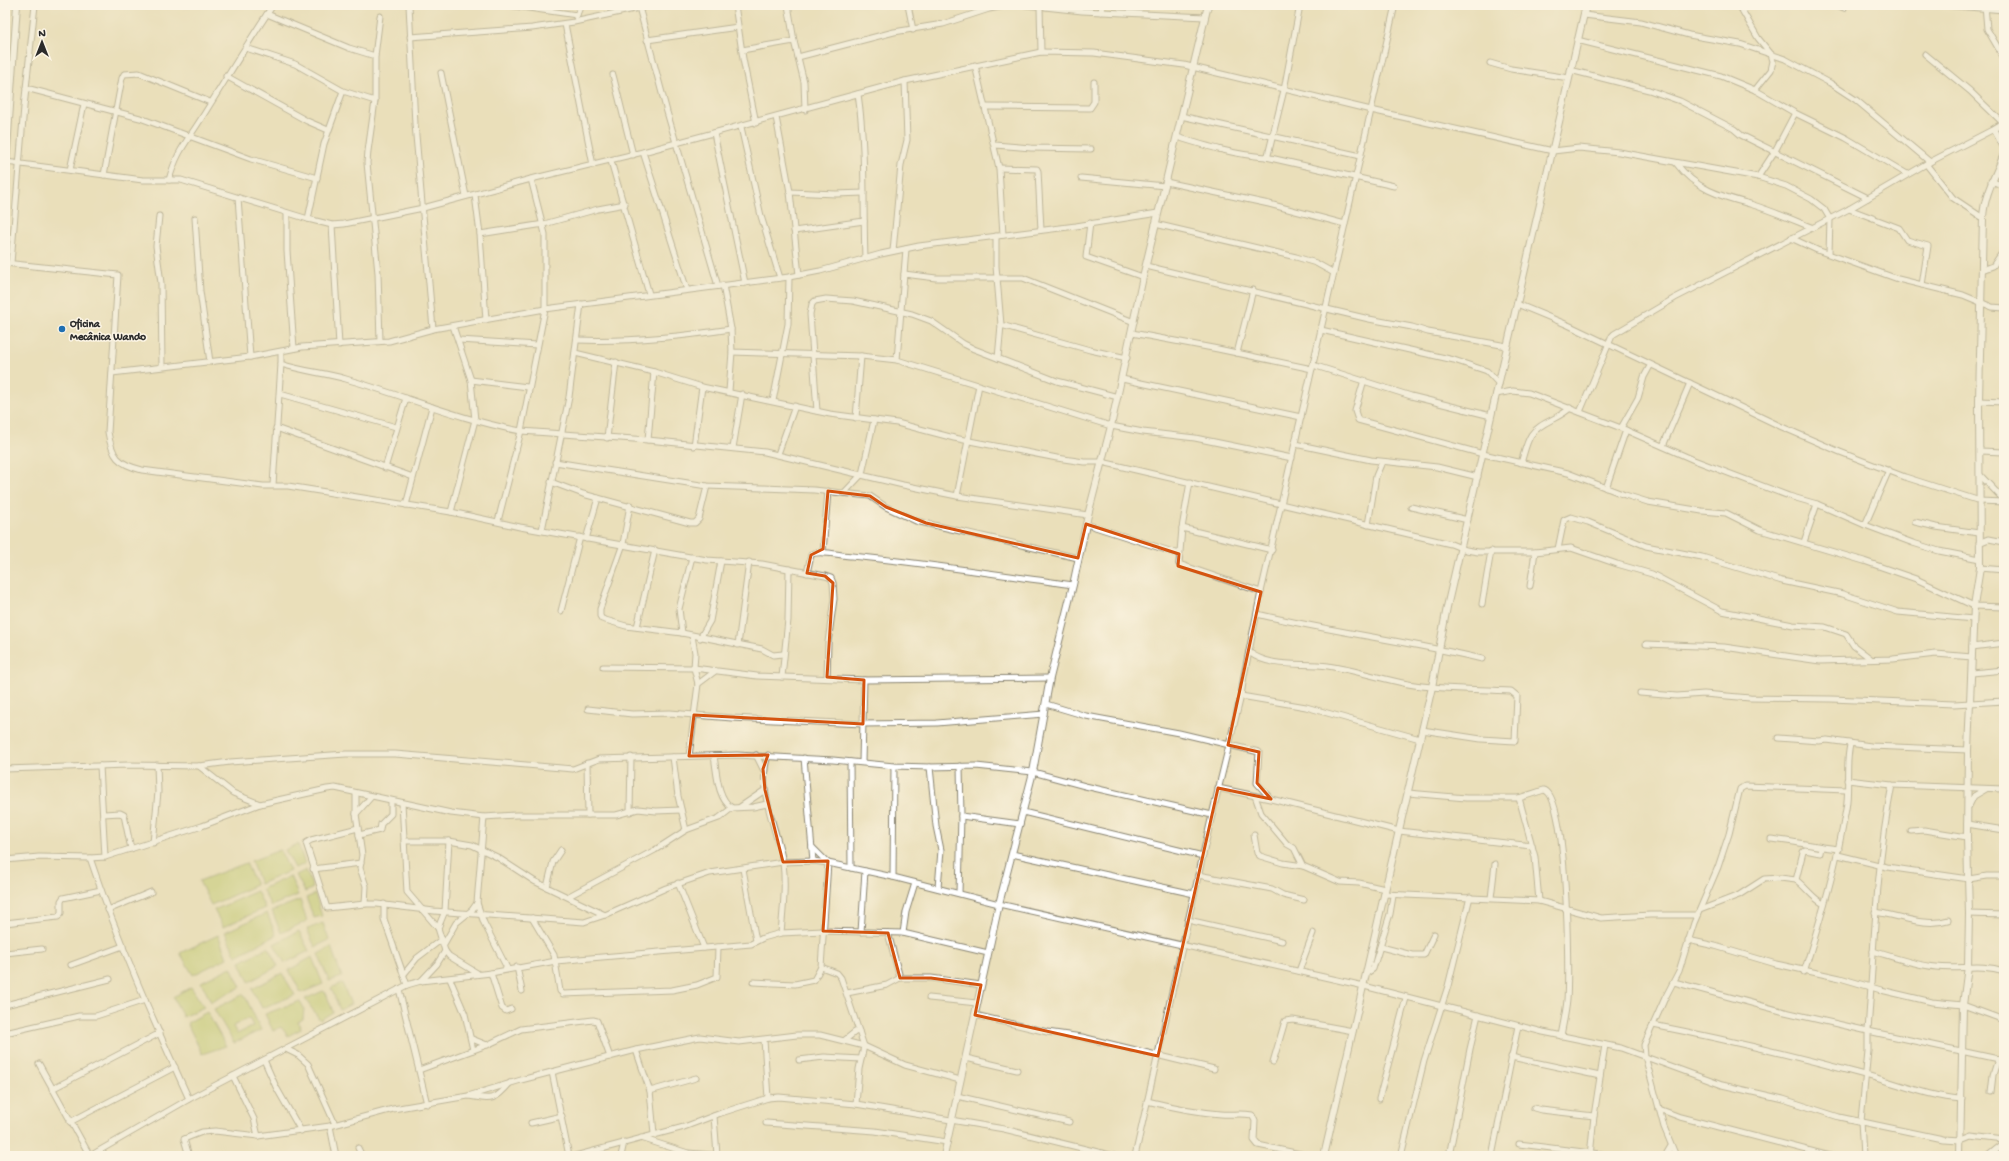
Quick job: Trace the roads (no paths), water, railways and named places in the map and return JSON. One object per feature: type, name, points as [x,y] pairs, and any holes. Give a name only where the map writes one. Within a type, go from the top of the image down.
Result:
[{"type":"street","points":[[5,178],[17,5]]},
{"type":"street","points":[[35,5],[8,263],[118,275],[109,438],[117,459],[124,465],[149,471],[263,486],[273,484],[451,512],[721,562],[748,562],[826,576],[831,578],[833,583],[834,599],[828,642],[827,677]]},
{"type":"street","points":[[169,180],[174,160],[188,136],[201,119],[226,76],[246,48],[273,5]]},
{"type":"street","points":[[409,5],[415,124],[433,329]]},
{"type":"street","points":[[508,5],[577,15]]},
{"type":"street","points":[[574,22],[581,5]]},
{"type":"street","points":[[410,37],[532,28],[565,24],[653,5]]},
{"type":"street","points":[[736,5],[738,27],[756,123]]},
{"type":"street","points":[[788,5],[794,41],[806,91],[805,110]]},
{"type":"street","points":[[908,5],[913,30]]},
{"type":"street","points":[[798,57],[894,32],[913,30],[959,19],[989,9],[1010,5]]},
{"type":"street","points":[[1026,5],[1040,7],[1064,7],[1101,12],[1205,17]]},
{"type":"street","points":[[1101,12],[1102,5]]},
{"type":"street","points":[[944,1156],[999,904],[1033,772],[1050,678],[1073,585],[1088,515],[1118,398],[1143,277],[1208,5]]},
{"type":"street","points":[[1266,157],[1274,138],[1300,5]]},
{"type":"street","points":[[1135,1156],[1218,788],[1241,696],[1261,592],[1272,550],[1320,330],[1395,5]]},
{"type":"street","points":[[1324,1156],[1432,687],[1439,648],[1496,394],[1586,5]]},
{"type":"street","points":[[1739,5],[1758,38],[1771,54],[1773,61],[1771,70],[1755,90]]},
{"type":"street","points":[[1837,5],[1844,8]]},
{"type":"street","points":[[1943,5],[1986,7],[2004,10]]},
{"type":"street","points":[[639,7],[676,144],[721,286],[731,329],[732,352],[729,391]]},
{"type":"street","points":[[1040,7],[1041,52]]},
{"type":"street","points":[[1986,7],[1987,29],[2004,58]]},
{"type":"street","points":[[267,14],[343,46],[375,56]]},
{"type":"street","points":[[1584,15],[1641,22],[1689,35],[1740,44],[1771,54],[1824,80],[1856,100],[1928,163],[1953,198],[1983,218]]},
{"type":"street","points":[[380,16],[375,56],[375,101],[368,151],[368,181],[380,295],[380,341]]},
{"type":"street","points":[[565,24],[594,165]]},
{"type":"street","points":[[648,40],[738,27]]},
{"type":"street","points":[[1577,40],[1721,76],[1755,90],[1795,113],[1836,133],[1907,174]]},
{"type":"street","points":[[742,50],[794,41]]},
{"type":"street","points":[[246,48],[295,64],[343,91],[375,101]]},
{"type":"street","points":[[6,162],[150,180],[181,180],[287,213],[332,225],[373,219],[423,208],[531,179],[611,161],[741,127],[906,81],[975,65],[1041,52],[1094,53],[1169,62],[1193,67],[1284,90],[1553,151],[1579,148],[1619,152],[1758,177],[1786,186],[1811,198],[1821,206],[1830,218],[1829,253]]},
{"type":"street","points":[[1580,412],[1612,336],[1639,319],[1791,238],[1849,209],[1907,174],[2004,123],[1970,91],[1925,54]]},
{"type":"street","points":[[1490,63],[1511,69],[1569,78]]},
{"type":"street","points":[[975,65],[984,107],[995,145],[999,168],[1003,234]]},
{"type":"street","points":[[1570,70],[1649,90],[1680,101],[1734,129],[1741,135],[1868,198]]},
{"type":"street","points":[[104,175],[124,74],[132,72],[139,73],[210,102]]},
{"type":"street","points":[[442,73],[466,196]]},
{"type":"street","points":[[614,75],[633,155]]},
{"type":"street","points":[[226,76],[307,121],[328,130]]},
{"type":"street","points":[[893,251],[901,165],[907,140],[906,81]]},
{"type":"street","points":[[984,107],[1090,108],[1094,102],[1094,82]]},
{"type":"street","points":[[26,88],[116,112],[251,159],[317,178]]},
{"type":"street","points":[[308,219],[328,130],[343,91]]},
{"type":"street","points":[[858,94],[864,144],[864,258]]},
{"type":"street","points":[[70,170],[84,104]]},
{"type":"street","points":[[1758,177],[1775,151],[1795,113]]},
{"type":"street","points":[[1181,116],[1274,138],[1361,156]]},
{"type":"street","points":[[776,117],[790,192],[799,275]]},
{"type":"street","points":[[741,127],[761,216],[780,278]]},
{"type":"street","points":[[1960,1156],[1963,1005],[1968,966],[1968,750],[1973,619],[1980,568],[1979,401],[1983,208],[1991,181],[2004,154],[2004,147],[1994,129]]},
{"type":"street","points":[[714,134],[745,282]]},
{"type":"street","points":[[1177,137],[1213,148],[1266,157],[1356,179],[1394,186]]},
{"type":"street","points":[[995,145],[1031,148],[1091,149]]},
{"type":"street","points":[[644,152],[687,290]]},
{"type":"street","points":[[611,161],[625,204],[649,294]]},
{"type":"street","points":[[1676,163],[1688,178],[1704,189],[1728,199],[1750,204],[1811,228]]},
{"type":"street","points":[[999,168],[1036,169],[1038,171],[1041,230]]},
{"type":"street","points":[[1081,178],[1165,184],[1269,204],[1345,224]]},
{"type":"street","points":[[498,521],[521,431],[528,387],[545,308],[546,245],[544,224],[531,179]]},
{"type":"street","points":[[1991,181],[2004,186]]},
{"type":"street","points":[[790,192],[864,193]]},
{"type":"street","points":[[474,194],[480,234],[486,320]]},
{"type":"street","points":[[238,198],[250,357]]},
{"type":"street","points":[[480,234],[544,224],[598,209],[625,204]]},
{"type":"street","points":[[1973,212],[1983,208]]},
{"type":"street","points":[[1849,209],[1898,228],[1907,240],[1928,246],[1922,285]]},
{"type":"street","points":[[287,213],[287,251],[294,348]]},
{"type":"street","points":[[112,373],[250,357],[281,352],[294,348],[394,340],[433,329],[545,308],[789,277],[820,271],[893,251],[1003,234],[1158,213]]},
{"type":"street","points":[[158,216],[156,246],[161,283],[162,367]]},
{"type":"street","points":[[195,218],[200,291],[210,362]]},
{"type":"street","points":[[794,231],[864,220]]},
{"type":"street","points":[[1090,223],[1086,257],[1143,277]]},
{"type":"street","points":[[1156,224],[1296,257],[1316,263],[1334,273]]},
{"type":"street","points":[[332,225],[339,345]]},
{"type":"street","points":[[996,236],[997,279],[1001,325],[998,358]]},
{"type":"street","points":[[1791,238],[1806,246],[1829,253],[1887,276],[1963,295],[1981,301],[1992,307],[2003,307]]},
{"type":"street","points":[[898,360],[900,310],[906,249]]},
{"type":"street","points":[[1982,270],[1993,266],[2004,250]]},
{"type":"street","points":[[1146,266],[1412,327],[1428,332],[1507,346]]},
{"type":"street","points":[[904,274],[936,278],[1023,278],[1134,322]]},
{"type":"street","points":[[773,401],[784,352],[790,308],[789,277]]},
{"type":"street","points":[[1237,353],[1253,290]]},
{"type":"street","points":[[818,411],[810,314],[812,304],[815,301],[826,299],[900,310],[931,321],[964,344],[998,358],[1057,381],[1118,398]]},
{"type":"street","points":[[542,530],[555,462],[562,435],[577,340],[581,304]]},
{"type":"street","points":[[1517,304],[1609,345],[1650,366],[1690,383],[1782,427],[1840,452],[1980,501],[2004,501]]},
{"type":"street","points":[[1001,325],[1090,350],[1127,358]]},
{"type":"street","points":[[451,512],[475,420],[471,380],[459,340],[453,326]]},
{"type":"street","points":[[577,340],[629,341],[670,338],[731,329]]},
{"type":"street","points":[[1320,330],[1454,360],[1487,371],[1499,384]]},
{"type":"street","points":[[1132,333],[1313,367],[1364,380],[1411,396],[1491,416]]},
{"type":"street","points":[[459,340],[537,346]]},
{"type":"street","points":[[273,484],[276,428],[280,394],[281,352]]},
{"type":"street","points":[[732,352],[784,352],[861,356],[898,360],[1111,426],[1143,432],[1195,438],[1292,458]]},
{"type":"street","points":[[575,353],[654,372],[702,387],[729,391],[818,411],[856,418],[897,423],[954,438],[1068,460],[1102,462],[1451,544],[1472,551],[1535,552],[1571,548],[1616,564],[1652,574],[1715,608],[1732,614],[1794,625],[1825,627],[1846,634],[1854,646],[1870,658]]},
{"type":"street","points":[[856,418],[861,356]]},
{"type":"street","points":[[607,438],[616,362]]},
{"type":"street","points":[[281,364],[313,373],[340,377],[475,420],[521,431],[648,440],[778,454],[862,474],[877,480],[957,496],[1088,515]]},
{"type":"street","points":[[1606,488],[1624,429],[1638,398],[1644,377],[1650,366]]},
{"type":"street","points":[[648,440],[654,372]]},
{"type":"street","points":[[1122,379],[1301,417]]},
{"type":"street","points":[[471,380],[528,387]]},
{"type":"street","points":[[1364,380],[1355,411],[1358,420],[1483,454],[1568,473],[1648,502],[1702,512],[1726,513],[1760,530],[1804,542],[1916,579],[1974,606],[2004,607]]},
{"type":"street","points":[[1662,446],[1690,383]]},
{"type":"street","points":[[957,496],[979,385]]},
{"type":"street","points":[[694,446],[702,387]]},
{"type":"street","points":[[1496,394],[1508,391],[1522,392],[1570,408],[1789,496],[1817,504],[1865,525],[1933,549],[1980,559]]},
{"type":"street","points":[[280,394],[396,427]]},
{"type":"street","points":[[733,448],[742,394]]},
{"type":"street","points":[[386,468],[396,427],[406,398]]},
{"type":"street","points":[[1979,401],[2004,402]]},
{"type":"street","points":[[778,454],[795,406]]},
{"type":"street","points":[[406,505],[432,407]]},
{"type":"street","points":[[1521,463],[1531,435],[1565,413],[1570,408]]},
{"type":"street","points":[[844,493],[862,474],[874,420]]},
{"type":"street","points":[[276,428],[413,478]]},
{"type":"street","points":[[1295,444],[1382,462],[1437,467],[1478,477]]},
{"type":"street","points":[[1980,451],[2004,452]]},
{"type":"street","points":[[555,462],[707,486],[828,492],[870,496],[886,507],[916,521],[1078,558]]},
{"type":"street","points":[[1368,525],[1376,476],[1382,462]]},
{"type":"street","points":[[1865,525],[1889,470]]},
{"type":"street","points":[[1980,475],[2004,501]]},
{"type":"street","points":[[551,482],[598,498],[630,505],[676,520],[693,523],[698,519],[707,486]]},
{"type":"street","points":[[1190,482],[1178,561],[1181,566],[1191,567],[1237,585],[1261,592]]},
{"type":"street","points":[[823,552],[828,492]]},
{"type":"street","points":[[586,538],[598,498]]},
{"type":"street","points":[[1804,542],[1817,504]]},
{"type":"street","points":[[630,505],[623,544],[600,609],[600,616],[602,619],[611,623],[682,634],[762,649],[773,655],[783,654]]},
{"type":"street","points":[[1411,507],[1468,520]]},
{"type":"street","points":[[1558,549],[1564,520],[1571,517],[1588,522],[1646,546],[1702,557],[1782,582],[1843,594],[1894,611],[1973,619]]},
{"type":"street","points":[[1915,522],[1936,527],[1979,533]]},
{"type":"street","points":[[1086,524],[1179,554]]},
{"type":"street","points":[[1182,528],[1272,550]]},
{"type":"street","points":[[561,611],[580,537]]},
{"type":"street","points":[[1979,543],[1989,539],[2004,542]]},
{"type":"street","points":[[637,627],[655,550]]},
{"type":"street","points":[[1482,604],[1491,551]]},
{"type":"street","points":[[807,573],[811,556],[817,552],[823,552],[837,555],[899,560],[1073,585]]},
{"type":"street","points":[[1530,586],[1535,552]]},
{"type":"street","points":[[682,634],[679,609],[692,557]]},
{"type":"street","points":[[700,638],[710,621],[721,562]]},
{"type":"street","points":[[738,645],[748,562]]},
{"type":"street","points":[[1980,568],[2004,570]]},
{"type":"street","points":[[782,677],[783,654],[788,620],[789,569]]},
{"type":"street","points":[[1257,614],[1289,622],[1439,648],[1482,659]]},
{"type":"street","points":[[689,756],[698,684],[694,668],[696,663],[692,636]]},
{"type":"street","points":[[1972,647],[2004,643]]},
{"type":"street","points":[[1646,644],[1724,647],[1820,660],[1870,658],[1894,659],[1936,654],[1972,657]]},
{"type":"street","points":[[1249,652],[1261,659],[1273,662],[1328,666],[1408,684],[1515,693],[1517,696],[1516,740],[1512,742],[1422,730]]},
{"type":"street","points":[[603,668],[694,668],[714,672],[782,677],[827,677],[864,680],[1050,678]]},
{"type":"street","points":[[1972,673],[2004,670]]},
{"type":"street","points":[[698,684],[714,672]]},
{"type":"street","points":[[862,762],[864,680]]},
{"type":"street","points":[[1640,693],[1677,696],[1704,694],[1750,698],[1970,704],[2004,701]]},
{"type":"street","points":[[1241,696],[1306,708],[1420,739]]},
{"type":"street","points":[[1046,704],[1086,716],[1171,732],[1259,752],[1258,783],[1271,799]]},
{"type":"street","points":[[588,709],[632,714],[656,712],[863,724],[937,723],[1044,714]]},
{"type":"street","points":[[1778,738],[1819,741],[1827,740],[1850,744],[1968,750]]},
{"type":"street","points":[[1804,972],[1838,855],[1847,806],[1846,790],[1850,744]]},
{"type":"street","points":[[5,769],[157,765],[199,766],[230,762],[346,754],[395,754],[573,769],[599,759],[631,757],[768,755],[862,762],[894,766],[930,768],[976,766],[1033,772],[1085,786],[1212,815]]},
{"type":"street","points":[[756,755],[763,769],[767,804],[783,862],[784,886],[781,933]]},
{"type":"street","points":[[763,769],[768,755]]},
{"type":"street","points":[[714,756],[720,792],[724,800],[732,808]]},
{"type":"street","points":[[630,812],[631,757]]},
{"type":"street","points":[[673,757],[686,830]]},
{"type":"street","points":[[804,758],[813,861]]},
{"type":"street","points":[[2004,759],[2004,766]]},
{"type":"street","points":[[850,762],[851,868]]},
{"type":"street","points":[[587,763],[588,815]]},
{"type":"street","points":[[153,843],[158,799],[157,765]]},
{"type":"street","points":[[100,766],[104,814],[105,856]]},
{"type":"street","points":[[199,766],[233,793],[260,804]]},
{"type":"street","points":[[893,877],[894,766]]},
{"type":"street","points":[[959,893],[961,816],[960,766]]},
{"type":"street","points":[[930,768],[936,826],[941,850],[938,888]]},
{"type":"street","points":[[1847,780],[1892,785],[2004,789]]},
{"type":"street","points":[[1863,1156],[1861,1121],[1866,1075],[1875,912],[1892,785]]},
{"type":"street","points":[[1676,1156],[1671,1146],[1659,1109],[1645,1056],[1644,1045],[1680,971],[1688,940],[1726,844],[1740,789],[1745,786],[1846,790]]},
{"type":"street","points":[[5,860],[38,857],[90,858],[105,856],[153,843],[216,822],[260,804],[335,788],[356,794],[451,813],[484,817],[588,815],[616,816],[644,808],[656,811],[682,810]]},
{"type":"street","points":[[1218,788],[1271,799],[1399,831],[1532,846]]},
{"type":"street","points":[[1968,812],[1973,798],[1979,792],[1987,789]]},
{"type":"street","points":[[740,807],[765,790]]},
{"type":"street","points":[[1408,793],[1466,798],[1519,798],[1544,790],[1550,794],[1559,828],[1567,909],[1567,1002],[1562,1036]]},
{"type":"street","points":[[356,794],[356,814],[362,855],[360,863],[361,872],[366,886],[365,904]]},
{"type":"street","points":[[1255,796],[1261,813],[1287,844],[1294,848],[1303,866]]},
{"type":"street","points":[[356,814],[371,797]]},
{"type":"street","points":[[1519,798],[1532,846],[1539,901]]},
{"type":"street","points":[[360,835],[380,830],[381,824],[391,814],[391,801]]},
{"type":"street","points":[[402,803],[406,887],[410,898],[424,910],[438,928],[445,951],[455,961],[478,973]]},
{"type":"street","points":[[569,896],[655,850],[686,830],[719,818],[732,808],[767,804]]},
{"type":"street","points":[[104,814],[120,812],[124,814],[131,849]]},
{"type":"street","points":[[1023,812],[1203,856]]},
{"type":"street","points":[[961,816],[1020,824]]},
{"type":"street","points":[[484,817],[477,903],[480,914],[507,968]]},
{"type":"street","points":[[1967,824],[2004,830]]},
{"type":"street","points":[[358,828],[307,841],[306,846],[327,908],[365,904],[384,904],[424,910],[584,922],[605,915],[678,883],[710,873],[783,862],[813,861],[828,863],[893,877],[999,904],[1364,986],[1518,1026],[1605,1045],[1645,1056],[1675,1069],[1722,1084],[1783,1099],[1839,1117],[1921,1135],[1961,1140],[1971,1136],[2004,1140]]},
{"type":"street","points":[[1910,831],[1924,830],[1967,837]]},
{"type":"street","points":[[1254,835],[1257,853],[1260,856],[1283,863],[1303,866],[1340,882],[1359,883],[1393,896],[1470,897],[1539,901],[1601,918],[1699,913],[1739,896],[1764,880],[1780,878],[1796,880],[1808,889],[1818,901],[1824,904]]},
{"type":"street","points":[[1771,839],[1801,842],[1839,850]]},
{"type":"street","points":[[404,841],[450,841],[472,845],[482,849],[534,881],[569,896],[605,915]]},
{"type":"street","points":[[438,928],[445,911],[450,841]]},
{"type":"street","points":[[753,982],[802,983],[814,980],[821,967],[828,863],[812,847]]},
{"type":"street","points":[[1796,880],[1803,852],[1805,850],[1820,853],[1821,847]]},
{"type":"street","points":[[547,887],[554,857],[561,850]]},
{"type":"street","points":[[1012,854],[1194,894]]},
{"type":"street","points":[[1838,855],[1969,879],[1982,876],[2004,876]]},
{"type":"street","points":[[90,858],[108,910],[145,1000],[189,1099]]},
{"type":"street","points":[[313,869],[360,863]]},
{"type":"street","points":[[1491,898],[1495,864]]},
{"type":"street","points":[[743,869],[756,941]]},
{"type":"street","points":[[861,932],[865,871]]},
{"type":"street","points":[[1198,875],[1272,889],[1282,895],[1304,900]]},
{"type":"street","points":[[678,883],[704,948]]},
{"type":"street","points":[[902,933],[914,883]]},
{"type":"street","points":[[5,923],[58,916],[61,913],[61,901],[63,898],[101,890]]},
{"type":"street","points":[[108,910],[151,892]]},
{"type":"street","points":[[1366,973],[1373,969],[1381,947],[1390,914],[1393,896]]},
{"type":"street","points":[[1401,1156],[1424,1061],[1440,1006],[1448,986],[1470,897]]},
{"type":"street","points":[[406,907],[410,898]]},
{"type":"street","points":[[404,974],[417,958],[443,942],[456,923],[469,913],[477,903]]},
{"type":"street","points":[[384,904],[384,919],[408,985]]},
{"type":"street","points":[[1875,912],[1926,922],[1948,920]]},
{"type":"street","points":[[1969,914],[2004,915]]},
{"type":"street","points":[[532,918],[556,960],[560,991],[563,994],[656,992],[693,986],[717,977],[718,947]]},
{"type":"street","points":[[1188,920],[1282,941]]},
{"type":"street","points":[[39,1064],[90,1156],[189,1099],[399,989],[421,981],[450,979],[478,973],[491,973],[517,966],[556,960],[751,944],[770,935],[781,933],[823,931],[902,933],[988,953]]},
{"type":"street","points":[[888,933],[900,978]]},
{"type":"street","points":[[1299,971],[1313,933]]},
{"type":"street","points":[[1381,947],[1412,955],[1424,955],[1434,934]]},
{"type":"street","points":[[1688,940],[1804,972],[1840,978],[1871,988],[1932,1002],[1963,1005],[2004,1020]]},
{"type":"street","points":[[71,964],[123,946]]},
{"type":"street","points":[[5,954],[42,950]]},
{"type":"street","points":[[421,981],[437,964],[445,951]]},
{"type":"street","points":[[1873,951],[1913,963],[1935,967],[1956,968],[1982,966],[2004,971]]},
{"type":"street","points":[[517,966],[522,991]]},
{"type":"street","points":[[821,967],[840,975],[864,1046],[856,1104]]},
{"type":"street","points":[[491,973],[502,1008],[506,1011],[511,1009]]},
{"type":"street","points":[[847,993],[887,985],[900,978],[931,978],[981,984]]},
{"type":"street","points":[[5,1005],[110,979]]},
{"type":"street","points":[[450,979],[465,1014],[472,1039],[473,1050]]},
{"type":"street","points":[[1674,982],[1785,1012],[1963,1052],[2001,1059],[1993,1075],[1991,1092]]},
{"type":"street","points":[[399,989],[427,1104]]},
{"type":"street","points":[[929,998],[977,1003]]},
{"type":"street","points":[[1380,1099],[1406,998]]},
{"type":"street","points":[[5,1033],[79,1016],[96,1016],[145,1000]]},
{"type":"street","points":[[975,1015],[1047,1032],[1082,1037],[1214,1069]]},
{"type":"street","points":[[1449,1156],[1478,1015]]},
{"type":"street","points":[[1273,1062],[1286,1021],[1293,1020],[1353,1031]]},
{"type":"street","points":[[419,1070],[487,1045],[521,1029],[597,1021],[610,1057]]},
{"type":"street","points":[[1653,1025],[1718,1038],[1866,1075],[1931,1094],[1962,1098]]},
{"type":"street","points":[[1492,1156],[1518,1026]]},
{"type":"street","points":[[845,1040],[859,1031]]},
{"type":"street","points":[[52,1089],[160,1033]]},
{"type":"street","points":[[189,1156],[184,1139],[187,1136],[202,1132],[215,1131],[258,1136],[301,1131],[332,1125],[393,1109],[468,1096],[511,1082],[636,1050],[700,1037],[739,1042],[808,1034],[845,1040],[864,1046],[905,1065],[960,1080]]},
{"type":"street","points":[[472,1039],[487,1045]]},
{"type":"street","points":[[764,1040],[768,1098]]},
{"type":"street","points":[[1590,1155],[1594,1116],[1605,1045]]},
{"type":"street","points":[[286,1049],[298,1055],[308,1064],[332,1125],[336,1156]]},
{"type":"street","points":[[636,1050],[650,1091],[654,1134]]},
{"type":"street","points":[[799,1060],[824,1057],[861,1059]]},
{"type":"street","points":[[1511,1057],[1600,1076]]},
{"type":"street","points":[[966,1058],[1017,1070]]},
{"type":"street","points":[[264,1060],[276,1087],[301,1131]]},
{"type":"street","points":[[70,1122],[175,1067]]},
{"type":"street","points":[[552,1072],[569,1156]]},
{"type":"street","points":[[233,1076],[254,1119],[258,1136]]},
{"type":"street","points":[[650,1091],[696,1078]]},
{"type":"street","points":[[468,1096],[490,1100],[499,1095],[511,1082]]},
{"type":"street","points":[[957,1096],[1070,1122]]},
{"type":"street","points":[[575,1156],[684,1127],[768,1098],[779,1097],[856,1104],[1004,1129],[1114,1156]]},
{"type":"street","points":[[1147,1101],[1175,1108],[1222,1114],[1241,1113],[1252,1115],[1255,1121],[1254,1140],[1258,1145],[1310,1156]]},
{"type":"street","points":[[1534,1108],[1594,1116]]},
{"type":"street","points":[[1659,1109],[1680,1117],[1830,1156]]},
{"type":"street","points":[[531,1123],[562,1116]]},
{"type":"street","points":[[714,1116],[717,1155]]},
{"type":"street","points":[[766,1123],[875,1131],[947,1142]]},
{"type":"street","points":[[640,1138],[688,1153],[724,1156]]},
{"type":"street","points":[[621,1156],[624,1142]]},
{"type":"street","points":[[1519,1144],[1590,1155],[1616,1156]]},
{"type":"street","points":[[1989,1156],[2004,1144]]},
{"type":"street","points":[[1665,1156],[1671,1146]]},
{"type":"street","points":[[358,1148],[362,1156]]},
{"type":"place","name":"Oficina Mecânica Wando","points":[[62,329]]}]
